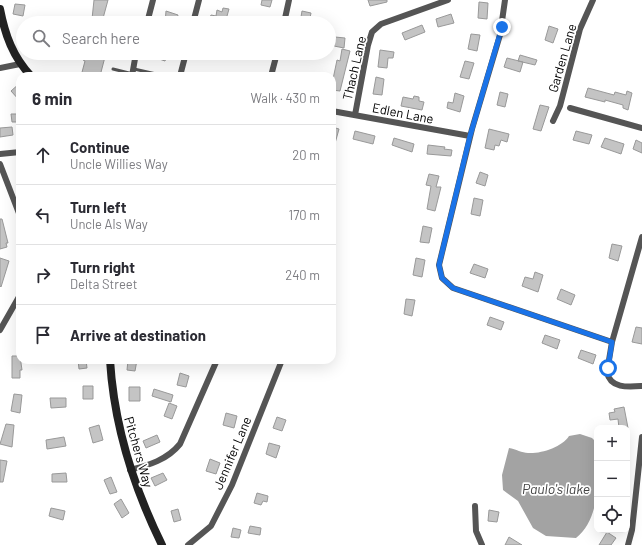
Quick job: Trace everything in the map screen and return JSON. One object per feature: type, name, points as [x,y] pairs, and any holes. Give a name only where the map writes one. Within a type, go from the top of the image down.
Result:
[{"type":"main road","points":[[0,9],[11,49],[16,57]]},
{"type":"main road","points":[[18,60],[28,72]]},
{"type":"main road","name":"Pitchers Way","points":[[110,364],[116,420],[130,470],[138,494],[162,545]]},
{"type":"street","points":[[149,16],[153,0]]},
{"type":"street","points":[[195,16],[199,0]]},
{"type":"street","points":[[286,16],[289,0]]},
{"type":"street","name":"Thach Lane","points":[[355,115],[368,45],[372,32],[378,27],[448,0]]},
{"type":"street","points":[[505,0],[500,35],[470,136],[439,265],[442,278],[453,288],[612,342]]},
{"type":"street","name":"Garden Lane","points":[[553,122],[560,106],[580,29],[593,0]]},
{"type":"street","points":[[133,72],[135,60]]},
{"type":"street","points":[[181,72],[184,60]]},
{"type":"street","points":[[272,72],[275,60]]},
{"type":"street","points":[[0,68],[20,64]]},
{"type":"street","points":[[570,108],[642,128]]},
{"type":"street","name":"Edlen Lane","points":[[336,112],[470,136]]},
{"type":"street","points":[[0,154],[16,152]]},
{"type":"street","points":[[0,164],[16,206]]},
{"type":"street","points":[[642,237],[612,342],[607,372],[608,376],[614,383],[624,387],[642,386]]},
{"type":"street","points":[[0,330],[16,302]]},
{"type":"street","points":[[130,470],[159,461],[170,455],[177,448],[215,364]]},
{"type":"street","name":"Jennifer Lane","points":[[188,545],[211,526],[232,485],[280,364]]},
{"type":"street","points":[[628,545],[632,530],[642,437]]},
{"type":"street","points":[[475,506],[476,531],[482,545]]},
{"type":"lane","points":[[113,69],[128,72]]},
{"type":"water","name":"Paulo's lake","points":[[580,434],[594,440],[594,509],[585,529],[576,538],[546,536],[533,528],[518,501],[503,490],[502,475],[509,448],[526,453],[539,452],[551,449],[566,440],[569,436]]},
{"type":"building","points":[[94,0],[108,0],[104,16],[92,16]]},
{"type":"building","points":[[262,0],[272,0],[270,7],[261,5]]},
{"type":"building","points":[[368,0],[387,0],[387,2],[370,6]]},
{"type":"building","points":[[479,2],[488,3],[487,19],[478,18]]},
{"type":"building","points":[[15,4],[25,5],[23,16],[13,14]]},
{"type":"building","points":[[223,8],[229,9],[227,16],[216,16],[217,10],[222,12]]},
{"type":"building","points":[[166,11],[178,15],[178,16],[166,16]]},
{"type":"building","points":[[302,11],[311,13],[310,16],[301,16]]},
{"type":"building","points":[[451,14],[454,23],[438,27],[436,19]]},
{"type":"building","points":[[422,25],[425,32],[405,40],[402,33]]},
{"type":"building","points":[[549,26],[558,29],[553,43],[545,40]]},
{"type":"building","points":[[471,34],[480,35],[477,51],[468,49]]},
{"type":"building","points":[[336,37],[345,38],[344,48],[336,46]]},
{"type":"building","points":[[342,49],[350,51],[340,91],[336,90],[336,72],[334,72],[337,60],[340,61]]},
{"type":"building","points":[[380,50],[394,52],[393,58],[388,58],[387,68],[378,67]]},
{"type":"building","points":[[520,55],[537,60],[535,65],[518,61]]},
{"type":"building","points":[[507,58],[523,62],[520,72],[504,67]]},
{"type":"building","points":[[83,60],[104,60],[101,72],[82,72],[85,61]]},
{"type":"building","points":[[465,61],[474,63],[469,79],[460,77]]},
{"type":"building","points":[[376,77],[384,79],[382,95],[373,94]]},
{"type":"building","points":[[16,87],[16,97],[11,91]]},
{"type":"building","points":[[588,88],[614,95],[615,92],[626,95],[627,91],[632,93],[628,110],[623,108],[623,105],[585,97]]},
{"type":"building","points":[[500,92],[508,94],[505,107],[497,105]]},
{"type":"building","points":[[455,93],[464,96],[460,112],[447,108],[448,102],[453,103]]},
{"type":"building","points":[[414,96],[419,97],[419,101],[424,102],[422,110],[401,106],[403,97],[413,99]]},
{"type":"building","points":[[540,105],[549,107],[541,131],[533,129]]},
{"type":"building","points":[[11,114],[16,114],[16,122],[12,122]]},
{"type":"building","points":[[12,127],[13,135],[0,137],[0,128]]},
{"type":"building","points":[[336,128],[339,129],[336,140]]},
{"type":"building","points":[[489,129],[509,134],[507,142],[501,140],[499,146],[495,145],[494,150],[485,148]]},
{"type":"building","points":[[355,131],[375,136],[373,144],[353,139]]},
{"type":"building","points":[[576,131],[592,135],[589,144],[573,140]]},
{"type":"building","points":[[394,138],[414,144],[412,152],[392,145]]},
{"type":"building","points":[[605,138],[624,144],[621,154],[601,147]]},
{"type":"building","points":[[636,140],[642,143],[642,153],[633,149]]},
{"type":"building","points":[[428,145],[445,147],[444,149],[452,150],[451,156],[427,154]]},
{"type":"building","points":[[480,172],[488,175],[485,186],[476,183]]},
{"type":"building","points":[[429,174],[439,176],[436,187],[441,187],[435,211],[427,209],[431,186],[426,185]]},
{"type":"building","points":[[474,198],[483,200],[480,216],[471,214]]},
{"type":"building","points":[[0,219],[2,219],[8,243],[6,243],[7,247],[0,249]]},
{"type":"building","points":[[423,226],[432,228],[429,243],[420,242]]},
{"type":"building","points":[[612,244],[622,246],[618,261],[609,258]]},
{"type":"building","points":[[0,258],[9,261],[1,287],[0,286]]},
{"type":"building","points":[[416,258],[425,260],[422,277],[413,275]]},
{"type":"building","points":[[474,264],[488,269],[485,278],[470,273]]},
{"type":"building","points":[[535,272],[543,275],[538,292],[522,286],[525,277],[533,279]]},
{"type":"building","points":[[561,289],[575,295],[571,305],[557,299]]},
{"type":"building","points":[[406,299],[415,300],[412,316],[404,314]]},
{"type":"building","points":[[490,317],[504,322],[501,330],[487,325]]},
{"type":"building","points":[[636,327],[642,328],[642,344],[632,342]]},
{"type":"building","points":[[545,335],[560,340],[557,349],[542,343]]},
{"type":"building","points":[[581,350],[596,355],[593,364],[578,358]]},
{"type":"building","points":[[12,356],[16,356],[16,364],[21,364],[22,370],[20,370],[20,378],[12,378]]},
{"type":"building","points":[[78,364],[86,364],[87,368],[79,369]]},
{"type":"building","points":[[128,364],[136,364],[135,371],[127,370]]},
{"type":"building","points":[[180,373],[189,376],[186,387],[177,385]]},
{"type":"building","points":[[83,386],[93,386],[93,399],[83,399]]},
{"type":"building","points":[[129,387],[140,387],[140,401],[129,401]]},
{"type":"building","points":[[154,389],[173,395],[171,402],[152,396]]},
{"type":"building","points":[[14,394],[22,395],[20,413],[11,411]]},
{"type":"building","points":[[50,398],[66,398],[66,407],[51,408]]},
{"type":"building","points":[[169,403],[177,406],[172,419],[164,416]]},
{"type":"building","points":[[624,407],[627,425],[619,425],[618,419],[610,420],[609,413],[615,412],[614,409]]},
{"type":"building","points":[[226,413],[237,416],[234,428],[223,425]]},
{"type":"building","points":[[277,417],[286,420],[282,431],[273,428]]},
{"type":"building","points":[[6,424],[14,425],[12,447],[0,444]]},
{"type":"building","points":[[99,425],[103,440],[93,443],[89,428]]},
{"type":"building","points":[[157,435],[160,442],[146,448],[143,441]]},
{"type":"building","points":[[64,437],[66,446],[47,449],[46,440]]},
{"type":"building","points":[[269,443],[280,446],[276,458],[266,454]]},
{"type":"building","points":[[210,459],[220,463],[216,474],[206,471]]},
{"type":"building","points":[[0,460],[7,461],[3,482],[0,482]]},
{"type":"building","points":[[66,473],[67,482],[52,482],[52,474]]},
{"type":"building","points":[[163,473],[167,480],[155,486],[151,478]]},
{"type":"building","points":[[111,477],[117,492],[110,494],[104,480]]},
{"type":"building","points":[[257,493],[268,496],[267,502],[263,501],[261,505],[254,503]]},
{"type":"building","points":[[121,499],[129,513],[122,518],[114,504]]},
{"type":"building","points":[[51,508],[65,511],[63,520],[49,516]]},
{"type":"building","points":[[178,509],[181,520],[174,522],[171,511]]},
{"type":"building","points":[[489,510],[499,512],[497,522],[488,521]]},
{"type":"building","points":[[250,526],[261,528],[260,535],[248,533]]},
{"type":"building","points":[[233,528],[241,530],[239,538],[231,537]]},
{"type":"building","points":[[606,533],[616,538],[611,545],[599,545]]},
{"type":"building","points":[[509,537],[522,545],[505,545]]},
{"type":"route","points":[[502,27],[472,129],[455,197],[439,265],[442,278],[453,288],[612,342],[608,368]]}]
